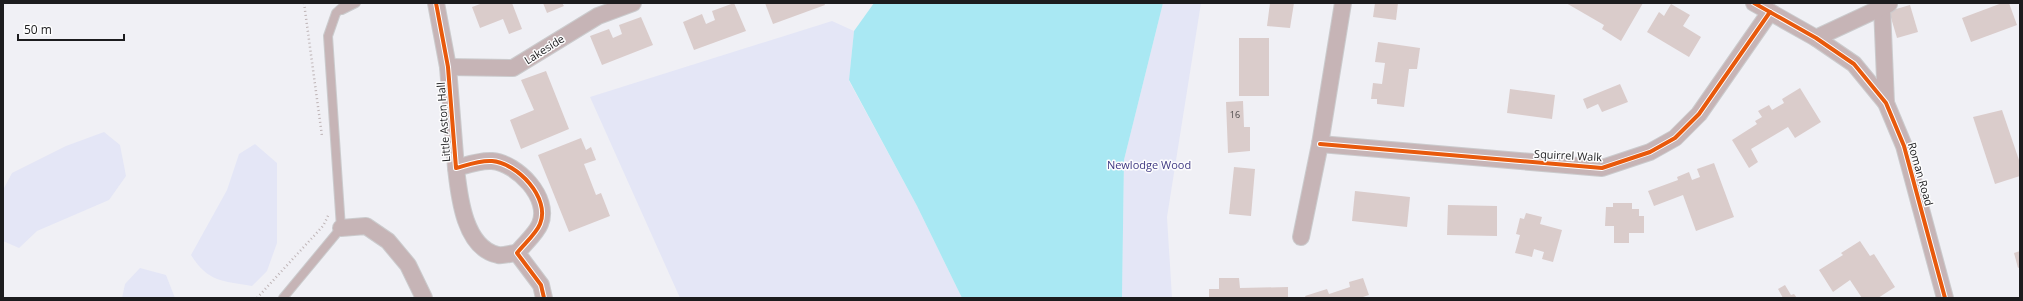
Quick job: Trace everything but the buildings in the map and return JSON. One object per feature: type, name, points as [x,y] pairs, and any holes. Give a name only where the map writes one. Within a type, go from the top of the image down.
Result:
[{"type":"street","name":"Little Aston Hall","points":[[436,3],[448,67],[456,168],[462,208],[471,233],[479,245],[498,255],[517,253],[540,224],[542,204],[528,181],[505,164],[491,161],[456,168]]},
{"type":"street","name":"Lakeside","points":[[448,67],[513,68],[598,16],[633,3]]},
{"type":"street","points":[[1301,237],[1320,144],[1343,3]]},
{"type":"street","name":"Roman Road","points":[[1754,3],[1816,38],[1854,64],[1886,103],[1904,146],[1945,298]]},
{"type":"street","points":[[1816,38],[1887,5],[1886,103]]},
{"type":"street","name":"Squirrel Walk","points":[[1320,144],[1602,168],[1624,162],[1650,152],[1675,138],[1699,114],[1770,12]]},
{"type":"street","points":[[341,228],[366,226],[388,241],[408,265],[424,298]]},
{"type":"street","points":[[517,253],[541,285],[544,298]]},
{"type":"lane","points":[[283,298],[341,228],[328,36],[336,13],[347,3]]},
{"type":"lane","points":[[336,13],[356,3]]},
{"type":"path","points":[[304,3],[323,142]]},
{"type":"path","points":[[257,298],[323,226],[331,209]]},
{"type":"green space","name":"Newlodge Wood","points":[[1163,3],[1201,3],[1167,217],[1172,298],[1122,298],[1124,160]]},
{"type":"green space","points":[[832,21],[854,31],[849,81],[917,206],[962,298],[680,298],[590,97]]},
{"type":"green space","points":[[104,132],[120,145],[126,176],[109,200],[37,231],[19,248],[3,241],[3,190],[12,173],[66,146]]},
{"type":"green space","points":[[255,144],[277,163],[277,243],[267,271],[252,286],[217,279],[203,271],[191,255],[227,190],[239,154]]},
{"type":"green space","points":[[140,268],[166,275],[175,298],[122,298],[125,284]]},
{"type":"water","points":[[874,3],[1163,3],[1124,160],[1122,298],[962,298],[917,206],[849,80],[854,31]]},
{"type":"cycle path","points":[[436,3],[448,67],[456,168],[483,161],[502,163],[512,168],[530,184],[541,203],[542,214],[538,228],[517,253],[541,285],[544,298]]},
{"type":"cycle path","points":[[1754,3],[1816,38],[1854,64],[1886,103],[1904,146],[1945,298]]},
{"type":"cycle path","points":[[1320,144],[1602,168],[1650,152],[1675,138],[1699,114],[1770,12]]}]
